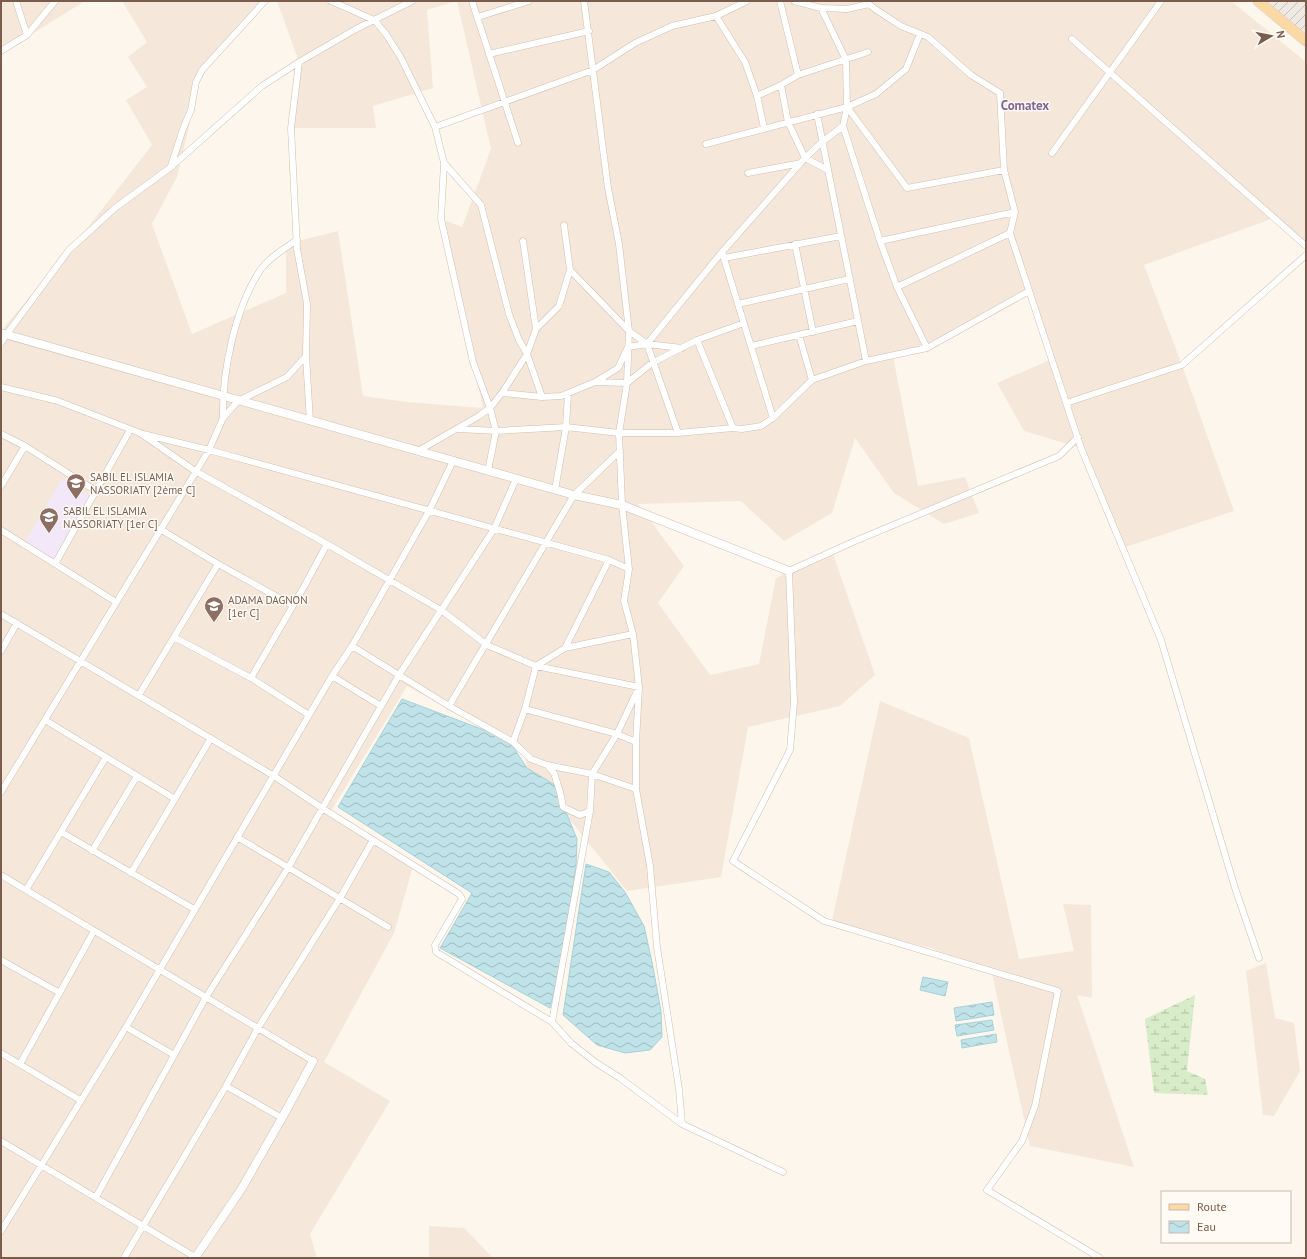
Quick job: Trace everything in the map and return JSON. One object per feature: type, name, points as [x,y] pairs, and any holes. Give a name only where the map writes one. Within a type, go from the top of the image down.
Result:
[{"type":"main road","points":[[1258,1],[1306,41]]},
{"type":"street","points":[[16,1],[27,35]]},
{"type":"street","points":[[1,51],[27,35],[55,1]]},
{"type":"street","points":[[171,167],[183,128],[191,110],[196,82],[202,70],[265,1]]},
{"type":"street","points":[[331,1],[374,20],[386,34],[401,58],[434,127],[444,163],[441,219],[473,362],[490,408],[496,432],[488,471]]},
{"type":"street","points":[[1,343],[3,334],[69,250],[115,208],[171,167],[262,86],[299,62],[374,20],[412,1]]},
{"type":"street","points":[[472,1],[506,102],[518,143]]},
{"type":"street","points":[[478,17],[530,1]]},
{"type":"street","points":[[584,1],[608,188],[619,244],[629,331],[627,383],[619,433],[622,505],[629,569],[624,601],[633,634],[639,687],[636,742],[636,789],[650,866],[657,947],[679,1089],[682,1124]]},
{"type":"street","points":[[434,127],[594,70],[635,43],[672,26],[716,16],[747,1]]},
{"type":"street","points":[[780,1],[798,75]]},
{"type":"street","points":[[794,1],[821,8],[846,9],[869,2],[901,26],[928,38],[971,75],[1000,93],[1004,170],[1014,212],[1010,233],[1078,436],[1161,640],[1235,888],[1259,958]]},
{"type":"street","points":[[1052,153],[1161,1]]},
{"type":"street","points":[[821,8],[846,60],[847,107],[843,126],[880,242],[897,287],[927,348]]},
{"type":"street","points":[[716,16],[745,62],[757,96],[764,128]]},
{"type":"street","points":[[490,54],[589,31]]},
{"type":"street","points":[[706,144],[847,107],[876,94],[906,69],[920,34]]},
{"type":"street","points":[[1072,39],[1306,246]]},
{"type":"street","points":[[757,96],[798,75],[868,52]]},
{"type":"street","points":[[299,62],[291,128],[297,249],[307,304],[306,356],[310,421]]},
{"type":"street","points":[[781,85],[788,122],[803,161]]},
{"type":"street","points":[[847,107],[907,188],[1004,170]]},
{"type":"street","points":[[817,114],[866,361]]},
{"type":"street","points":[[647,344],[803,161],[822,142],[843,126]]},
{"type":"street","points":[[748,173],[803,161],[828,170]]},
{"type":"street","points":[[444,163],[480,205],[509,314],[519,340],[527,354],[542,397]]},
{"type":"street","points":[[880,242],[1014,212]]},
{"type":"street","points":[[418,451],[459,429],[490,408],[502,393],[527,354],[536,329],[559,306],[570,270],[564,225]]},
{"type":"street","points":[[897,287],[1010,233]]},
{"type":"street","points":[[723,255],[841,236]]},
{"type":"street","points":[[223,418],[222,395],[233,335],[249,290],[262,268],[280,251],[297,240]]},
{"type":"street","points":[[523,241],[536,329]]},
{"type":"street","points":[[795,244],[813,332]]},
{"type":"street","points":[[1066,403],[1182,365],[1306,254]]},
{"type":"street","points":[[723,255],[773,418]]},
{"type":"street","points":[[570,270],[629,331],[647,344],[652,363],[678,433]]},
{"type":"street","points":[[738,304],[849,279]]},
{"type":"street","points":[[459,429],[496,432],[566,427],[619,433],[678,433],[733,428],[742,429],[761,426],[773,418],[812,380],[866,361],[927,348],[1030,290]]},
{"type":"street","points":[[751,346],[858,321]]},
{"type":"street","points":[[595,382],[627,383],[652,363],[697,340],[744,323]]},
{"type":"street","points":[[3,334],[555,490],[622,505],[789,571],[855,541],[1059,456],[1078,436]]},
{"type":"street","points":[[799,335],[812,380]]},
{"type":"street","points":[[697,340],[733,428]]},
{"type":"street","points":[[628,347],[647,344],[683,348]]},
{"type":"street","points":[[502,393],[542,397],[568,394],[595,382],[618,368],[628,347]]},
{"type":"street","points":[[1,791],[209,450],[223,418],[238,401],[287,377],[306,356]]},
{"type":"street","points":[[1,387],[58,402],[140,433],[209,450],[609,560],[629,569]]},
{"type":"street","points":[[555,490],[566,427],[568,394]]},
{"type":"street","points":[[55,564],[130,430]]},
{"type":"street","points":[[140,433],[195,471],[327,544],[441,610],[487,645],[536,666],[639,687]]},
{"type":"street","points":[[1,434],[25,446],[96,491]]},
{"type":"street","points":[[1,486],[25,446]]},
{"type":"street","points":[[450,706],[574,495],[620,451]]},
{"type":"street","points":[[1,1231],[126,1027],[332,676],[352,646],[429,511],[453,461]]},
{"type":"street","points":[[96,1197],[206,997],[288,868],[399,675],[494,529],[516,479]]},
{"type":"street","points":[[160,529],[218,564],[292,605]]},
{"type":"street","points":[[1,530],[116,602]]},
{"type":"street","points":[[251,678],[327,544]]},
{"type":"street","points":[[564,648],[609,560]]},
{"type":"street","points":[[139,695],[218,564]]},
{"type":"street","points":[[789,571],[794,702],[790,750],[733,861],[824,921],[1058,991],[1035,1106],[1022,1141],[987,1190],[1100,1258]]},
{"type":"street","points":[[1,614],[274,776],[459,894],[462,899],[435,944],[436,952],[552,1022],[571,1043],[595,1062],[620,1078],[682,1124],[783,1172]]},
{"type":"street","points":[[1,651],[17,623]]},
{"type":"street","points":[[513,742],[525,708],[536,666],[564,648],[633,634]]},
{"type":"street","points":[[174,637],[251,678],[309,715]]},
{"type":"street","points":[[352,646],[450,706],[513,742],[531,759],[546,765],[592,774],[636,789]]},
{"type":"street","points":[[332,676],[381,706]]},
{"type":"street","points":[[552,1022],[590,811],[592,774],[617,734],[639,687]]},
{"type":"street","points":[[525,708],[617,734],[636,742]]},
{"type":"street","points":[[45,720],[175,799]]},
{"type":"street","points":[[132,873],[211,738]]},
{"type":"street","points":[[26,890],[106,757]]},
{"type":"street","points":[[546,765],[554,773],[560,792],[562,808],[580,815],[590,811]]},
{"type":"street","points":[[92,851],[137,776]]},
{"type":"street","points":[[62,832],[92,851],[194,909]]},
{"type":"street","points":[[237,837],[388,927]]},
{"type":"street","points":[[124,1258],[226,1086],[258,1028],[340,898],[373,840]]},
{"type":"street","points":[[1,875],[313,1061],[242,1188],[195,1257],[1,1141]]},
{"type":"street","points":[[20,1064],[94,931]]},
{"type":"street","points":[[1,960],[60,993]]},
{"type":"street","points":[[126,1027],[174,1055]]},
{"type":"street","points":[[1,1053],[80,1100]]},
{"type":"street","points":[[226,1086],[282,1118]]},
{"type":"shaded area","points":[[1,1],[85,1],[1,53]]},
{"type":"shaded area","points":[[122,1],[265,1],[202,71],[177,177],[152,224],[192,334],[286,293],[286,244],[338,231],[363,396],[407,402],[483,408],[441,219],[462,227],[491,149],[457,1],[1231,1],[1306,62],[1306,246],[1274,218],[1144,265],[1182,365],[1234,511],[1123,548],[1081,448],[1024,431],[997,383],[1052,359],[1030,291],[927,348],[893,356],[918,486],[965,477],[979,513],[944,524],[894,493],[855,438],[832,513],[784,541],[741,501],[638,504],[684,566],[658,603],[710,675],[759,664],[776,578],[832,551],[875,675],[840,706],[748,727],[721,877],[627,891],[570,820],[553,784],[528,770],[523,749],[407,686],[331,811],[413,866],[394,933],[324,1062],[390,1101],[310,1234],[317,1258],[1,1258],[1,331],[89,226],[152,145],[126,100],[147,87],[128,57],[147,42]]},
{"type":"shaded area","points":[[277,1],[457,1],[427,10],[433,88],[373,106],[376,128],[291,128],[299,62]]},
{"type":"shaded area","points":[[1262,1],[1306,1],[1306,38]]},
{"type":"shaded area","points":[[62,479],[90,496],[53,559],[25,542]]},
{"type":"shaded area","points":[[880,701],[969,738],[1019,959],[1074,951],[1063,904],[1091,905],[1092,998],[1077,995],[1134,1167],[1030,1146],[992,974],[931,948],[831,925]]},
{"type":"shaded area","points":[[1266,963],[1275,1018],[1294,1023],[1300,1071],[1274,1116],[1263,1115],[1246,971]]},
{"type":"shaded area","points":[[429,1226],[464,1228],[493,1258],[429,1258]]},
{"type":"green space","points":[[1195,995],[1187,1071],[1205,1079],[1208,1095],[1154,1093],[1145,1019]]},
{"type":"water","points":[[402,699],[508,739],[527,768],[555,785],[577,839],[576,867],[561,962],[550,1008],[440,948],[472,893],[338,807]]},
{"type":"water","points":[[586,864],[609,872],[625,892],[644,926],[661,1011],[662,1037],[650,1050],[625,1053],[597,1045],[563,1015]]},
{"type":"water","points":[[923,977],[948,982],[945,996],[920,990]]},
{"type":"water","points":[[992,1002],[994,1015],[956,1021],[954,1008]]},
{"type":"water","points":[[992,1020],[994,1030],[957,1036],[955,1025]]},
{"type":"water","points":[[996,1034],[997,1042],[962,1048],[961,1040]]},
{"type":"place","name":"SABIL EL ISLAMIA NASSORIATY [2ème C]","points":[[76,500]]},
{"type":"place","name":"SABIL EL ISLAMIA NASSORIATY [1er C]","points":[[49,534]]},
{"type":"place","name":"ADAMA DAGNON [1er C]","points":[[214,623]]},
{"type":"district","name":"Comatex","points":[[1025,105]]}]
